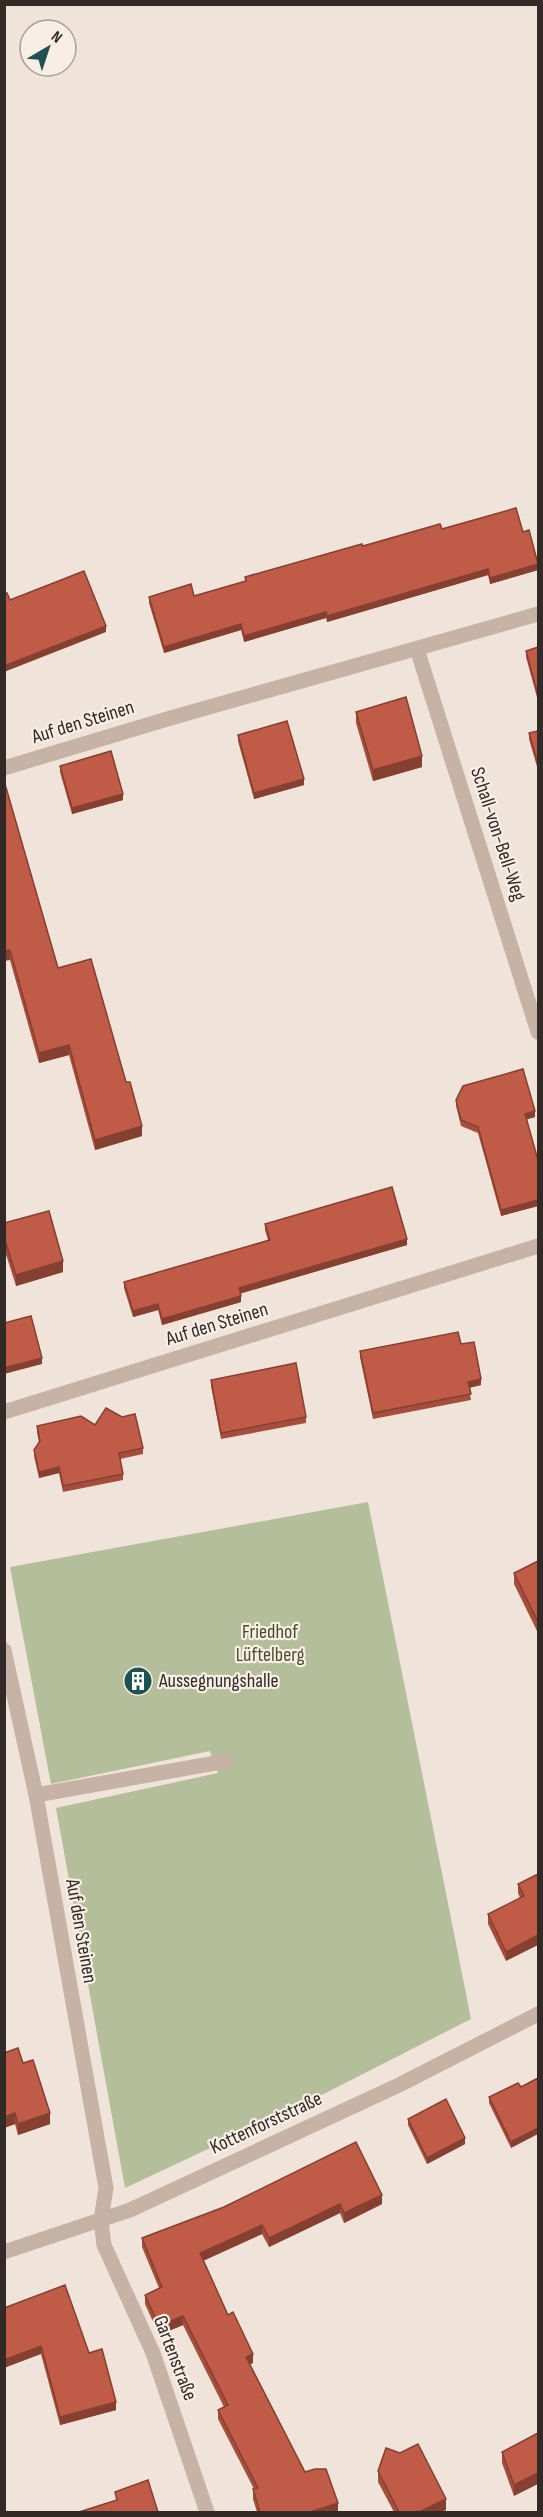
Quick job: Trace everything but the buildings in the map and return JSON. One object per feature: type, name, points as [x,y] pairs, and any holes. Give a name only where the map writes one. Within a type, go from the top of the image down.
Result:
[{"type":"street","points":[[417,649],[538,614]]},
{"type":"street","name":"Auf den Steinen","points":[[4,768],[174,717],[417,649]]},
{"type":"street","name":"Schall-von-Bell-Weg","points":[[417,649],[538,1032]]},
{"type":"street","name":"Auf den Steinen","points":[[4,1412],[538,1246]]},
{"type":"street","name":"Auf den Steinen","points":[[4,1650],[36,1795],[106,2187],[101,2220]]},
{"type":"street","points":[[36,1795],[227,1761]]},
{"type":"street","name":"Kottenforststraße","points":[[4,2252],[129,2210],[399,2085],[538,2014]]},
{"type":"street","name":"Gartenstraße","points":[[101,2220],[104,2245],[153,2353],[207,2512]]},
{"type":"green space","name":"Friedhof Lüftelberg","points":[[368,1502],[471,2019],[304,2104],[125,2188],[56,1808],[218,1773],[210,1751],[51,1784],[10,1567]]},
{"type":"place","name":"Aussegnungshalle","points":[[138,1681]]}]
